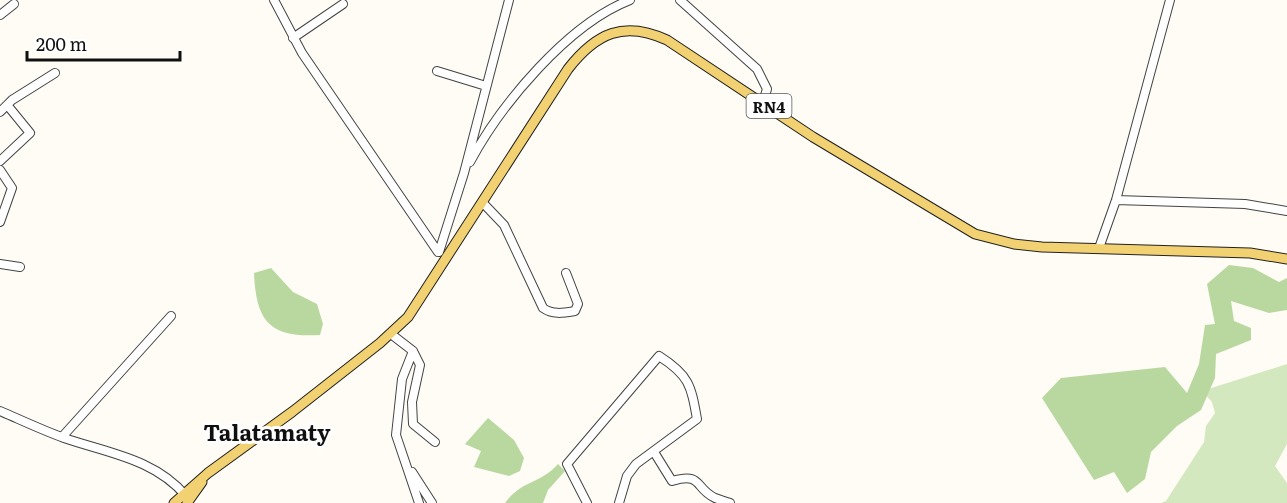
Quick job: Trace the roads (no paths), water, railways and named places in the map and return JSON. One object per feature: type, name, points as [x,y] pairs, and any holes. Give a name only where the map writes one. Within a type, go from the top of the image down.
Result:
[{"type":"main road","name":"RN4","points":[[391,334],[408,317],[444,265],[583,50],[596,40],[616,31],[640,31],[667,40],[813,136],[975,234],[1014,244],[1250,253],[1287,259]]},
{"type":"main road","points":[[174,503],[187,500],[208,473],[292,412],[391,334]]},
{"type":"street","points":[[274,0],[293,38],[438,252],[444,265]]},
{"type":"street","points":[[438,252],[464,173],[510,0]]},
{"type":"street","points":[[464,173],[487,130],[546,60],[607,9],[630,0]]},
{"type":"street","points":[[680,0],[757,69],[767,89],[763,102]]},
{"type":"street","points":[[1100,248],[1116,200],[1170,0]]},
{"type":"street","points":[[0,15],[14,4]]},
{"type":"street","points":[[293,38],[343,4]]},
{"type":"street","points":[[437,71],[486,86]]},
{"type":"street","points":[[0,112],[12,100],[55,73]]},
{"type":"street","points":[[0,161],[30,133],[8,106]]},
{"type":"street","points":[[0,170],[12,188],[0,222]]},
{"type":"street","points":[[1116,200],[1245,204],[1287,211]]},
{"type":"street","points":[[483,203],[504,225],[543,308],[548,312],[560,314],[575,311],[578,304],[566,273]]},
{"type":"street","points":[[0,264],[20,267]]},
{"type":"street","points":[[62,437],[171,316]]},
{"type":"street","points":[[391,334],[413,351],[420,365],[412,402],[414,424],[435,442]]},
{"type":"street","points":[[413,351],[402,379],[396,435],[419,503]]},
{"type":"street","points":[[587,503],[567,464],[659,356],[685,375],[692,391],[697,419],[636,464],[627,476],[619,503]]},
{"type":"street","points":[[0,411],[62,437],[150,466],[168,478],[187,500]]},
{"type":"street","points":[[654,452],[672,482],[685,477],[695,478],[714,498],[730,503]]},
{"type":"street","points":[[409,469],[420,482],[432,503]]},
{"type":"district","name":"Talatamaty","points":[[267,431]]}]
